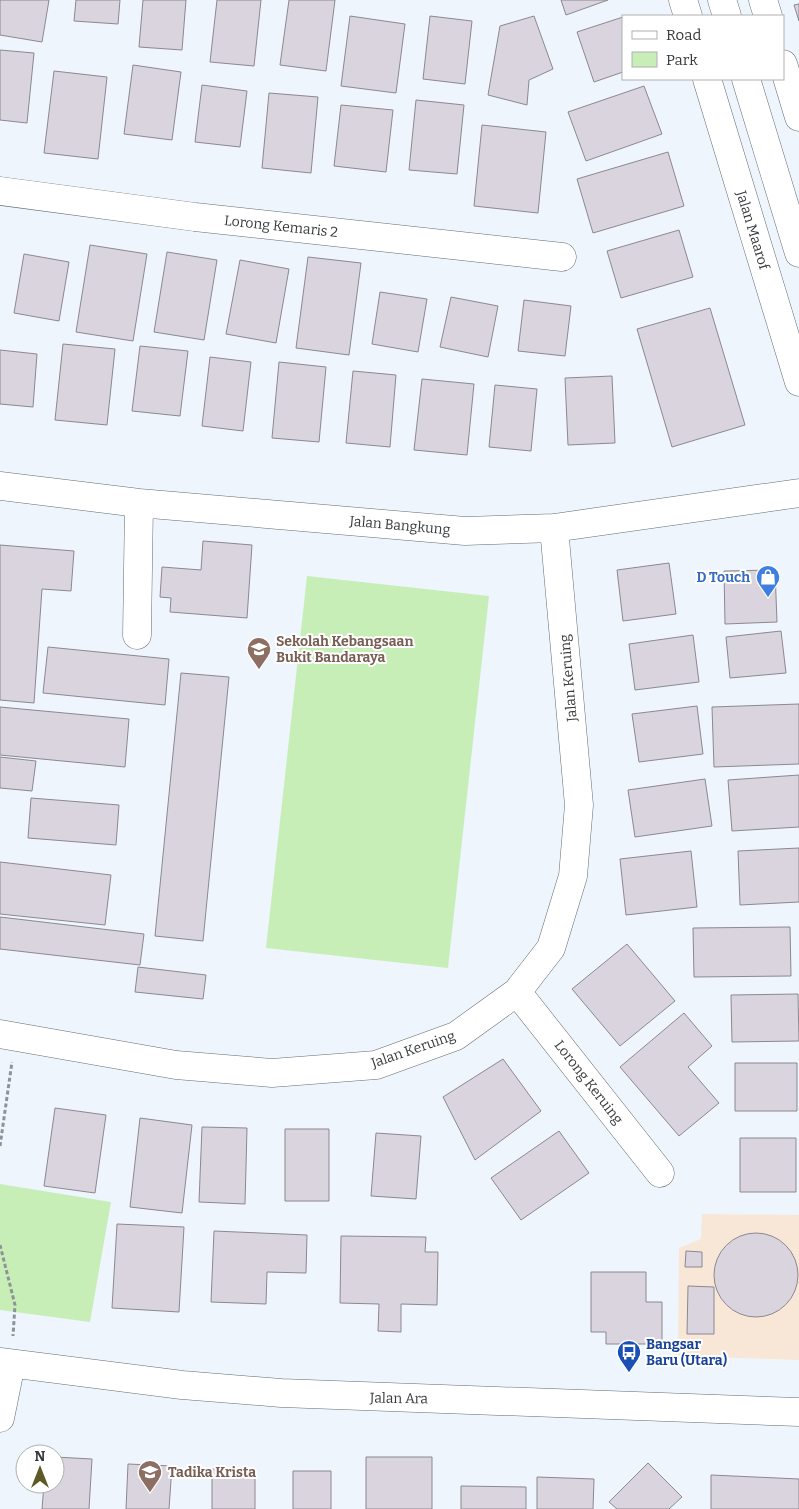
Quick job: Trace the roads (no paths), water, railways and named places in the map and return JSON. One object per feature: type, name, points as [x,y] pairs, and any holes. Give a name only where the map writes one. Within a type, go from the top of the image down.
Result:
[{"type":"street","points":[[683,0],[688,15]]},
{"type":"street","points":[[722,0],[727,15]]},
{"type":"street","points":[[763,0],[768,15]]},
{"type":"street","points":[[784,67],[799,118]]},
{"type":"street","name":"Jalan Maarof","points":[[707,80],[799,382]]},
{"type":"street","points":[[746,80],[799,253]]},
{"type":"street","name":"Lorong Kemaris 2","points":[[0,191],[195,217],[562,257]]},
{"type":"street","name":"Jalan Bangkung","points":[[0,486],[139,503],[465,531],[554,528],[799,493]]},
{"type":"street","points":[[137,635],[139,503]]},
{"type":"street","name":"Jalan Keruing","points":[[8,1035],[176,1065],[272,1073],[376,1065],[456,1036],[518,992],[550,948],[573,876],[579,805],[554,528]]},
{"type":"street","name":"Lorong Keruing","points":[[518,992],[660,1173]]},
{"type":"street","points":[[0,1418],[5,1363]]},
{"type":"street","name":"Jalan Ara","points":[[5,1363],[182,1385],[281,1393],[799,1412]]},
{"type":"place","name":"D Touch","points":[[768,598]]},
{"type":"place","name":"Sekolah Kebangsaan Bukit Bandaraya","points":[[259,670]]},
{"type":"place","name":"Bangsar Baru (Utara)","points":[[629,1373]]},
{"type":"place","name":"Tadika Krista","points":[[150,1493]]}]
